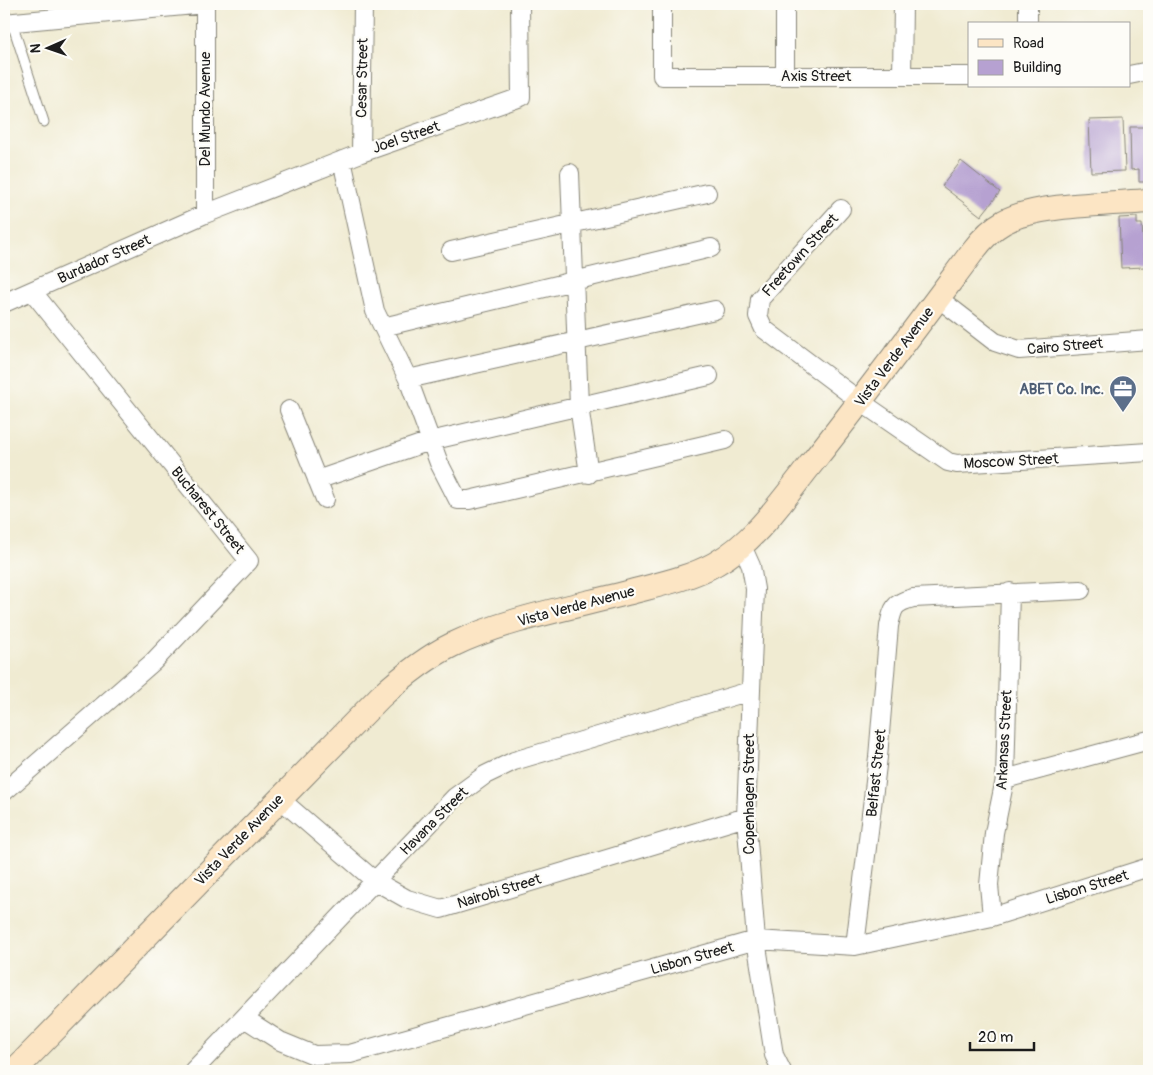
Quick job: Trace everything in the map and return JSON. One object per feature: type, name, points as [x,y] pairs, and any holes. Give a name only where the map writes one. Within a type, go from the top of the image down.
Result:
[{"type":"street","points":[[8,23],[163,6],[205,4]]},
{"type":"street","name":"Del Mundo Avenue","points":[[205,4],[205,214]]},
{"type":"street","name":"Cesar Street","points":[[361,153],[363,4]]},
{"type":"street","name":"Joel Street","points":[[205,214],[342,160],[521,97],[520,4]]},
{"type":"street","name":"Axis Street","points":[[662,4],[662,76],[968,76]]},
{"type":"street","points":[[785,4],[785,76]]},
{"type":"street","points":[[902,76],[903,4]]},
{"type":"street","points":[[1028,4],[1028,22]]},
{"type":"street","points":[[1130,75],[1149,71]]},
{"type":"street","points":[[342,160],[370,292],[383,328],[408,379],[439,464],[458,500],[469,500],[589,474],[725,440]]},
{"type":"street","points":[[570,173],[579,406],[589,474]]},
{"type":"street","points":[[451,251],[707,193]]},
{"type":"street","name":"Vista Verde Avenue","points":[[14,1071],[380,697],[408,673],[451,646],[507,625],[696,573],[713,565],[742,546],[861,402],[983,239],[1005,221],[1037,211],[1149,202]]},
{"type":"street","name":"Freetown Street","points":[[841,208],[760,299],[758,316],[764,329],[861,402]]},
{"type":"street","name":"Burdador Street","points":[[4,303],[205,214]]},
{"type":"street","points":[[383,328],[711,248]]},
{"type":"street","name":"Bucharest Street","points":[[4,792],[153,662],[249,561],[32,290]]},
{"type":"street","name":"Cairo Street","points":[[938,298],[995,342],[1018,350],[1149,340]]},
{"type":"street","points":[[408,379],[716,310]]},
{"type":"street","points":[[318,480],[430,441],[709,376]]},
{"type":"street","name":"Moscow Street","points":[[861,402],[948,462],[957,464],[1149,452]]},
{"type":"street","points":[[289,410],[325,499]]},
{"type":"street","name":"Copenhagen Street","points":[[742,546],[752,566],[755,589],[746,817],[756,940],[774,1055],[782,1071]]},
{"type":"street","points":[[1010,592],[1081,590]]},
{"type":"street","name":"Belfast Street","points":[[855,946],[878,757],[889,626],[893,610],[899,602],[913,598],[1010,592]]},
{"type":"street","name":"Arkansas Street","points":[[992,917],[989,885],[994,833],[1005,779],[1010,592]]},
{"type":"street","name":"Havana Street","points":[[193,1071],[455,797],[484,775],[514,761],[750,691]]},
{"type":"street","points":[[1005,779],[1149,740]]},
{"type":"street","name":"Nairobi Street","points":[[280,799],[375,881],[407,899],[441,908],[746,817]]},
{"type":"street","name":"Lisbon Street","points":[[244,1018],[280,1041],[314,1055],[350,1054],[756,940],[855,946],[992,917],[1149,867]]},
{"type":"lane","points":[[8,23],[44,122]]},
{"type":"building","points":[[1123,119],[1125,171],[1091,172],[1089,120]]},
{"type":"building","points":[[1130,127],[1148,127],[1149,182],[1139,182],[1139,169],[1131,170]]},
{"type":"building","points":[[961,161],[1000,192],[981,216],[942,186]]},
{"type":"building","points":[[1137,217],[1137,224],[1142,224],[1145,267],[1121,268],[1119,218]]},
{"type":"place","name":"ABET Co. Inc.","points":[[1123,413]]}]
